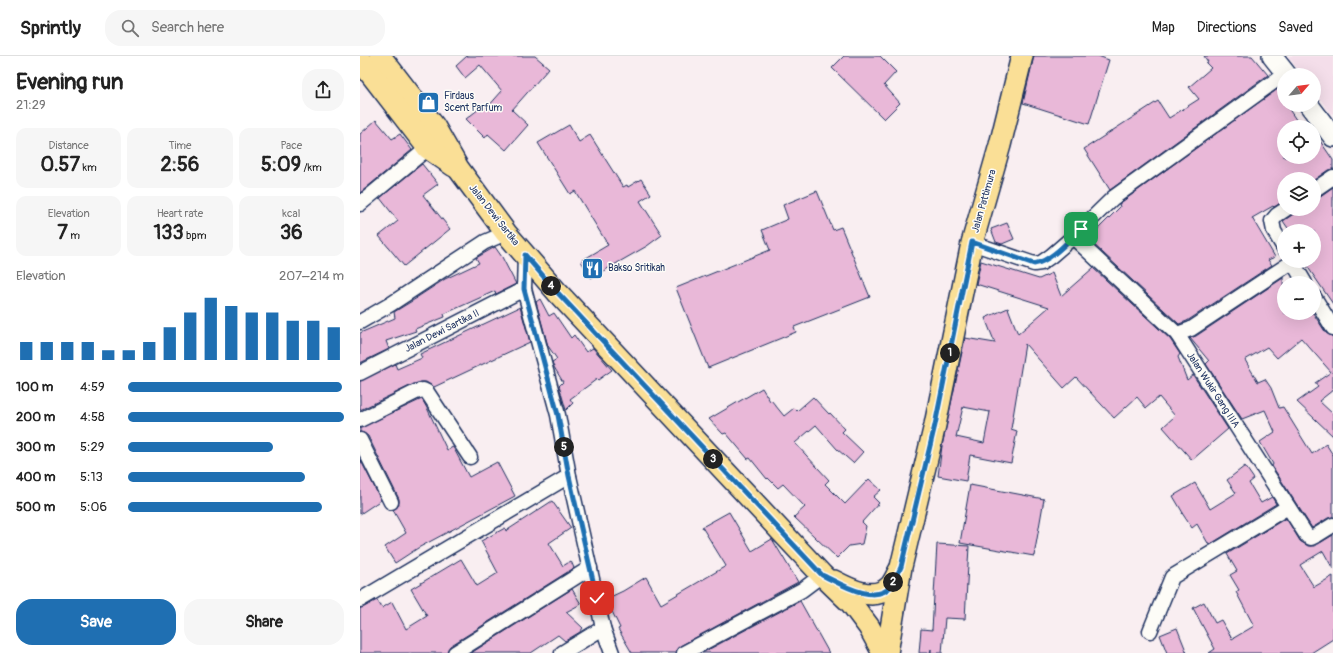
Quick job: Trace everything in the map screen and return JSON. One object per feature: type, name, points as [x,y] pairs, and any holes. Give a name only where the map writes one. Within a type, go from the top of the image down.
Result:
[{"type":"main road","name":"Jalan Dewi Sartika","points":[[380,56],[434,126],[458,168],[506,233],[557,292],[822,575],[851,604],[869,627],[883,653]]},
{"type":"main road","name":"Jalan Pattimura","points":[[887,653],[901,567],[935,425],[972,242],[1000,144],[1022,56]]},
{"type":"main road","name":"Jalan Dewi Sartika","points":[[360,60],[428,148],[458,168]]},
{"type":"main road","points":[[822,575],[845,587],[862,593],[884,592],[891,586],[901,567]]},
{"type":"street","points":[[1272,56],[1281,68]]},
{"type":"street","points":[[972,242],[1034,264],[1041,263],[1073,237],[1113,198],[1277,80]]},
{"type":"street","points":[[1314,112],[1333,137]]},
{"type":"street","points":[[360,204],[428,148]]},
{"type":"street","points":[[1321,185],[1333,177]]},
{"type":"street","points":[[1277,215],[1272,221],[1274,231],[1277,236]]},
{"type":"street","points":[[360,322],[391,304],[485,242],[506,233]]},
{"type":"street","name":"Jalan Wukir Gang IIIA","points":[[1073,237],[1177,334],[1307,536],[1311,538],[1333,525]]},
{"type":"street","points":[[525,255],[524,289],[558,415],[569,476],[603,628],[612,653]]},
{"type":"street","points":[[1177,334],[1191,329],[1283,268]]},
{"type":"street","name":"Jalan Dewi Sartika II","points":[[360,373],[524,289]]},
{"type":"street","points":[[1321,308],[1333,328]]},
{"type":"street","points":[[360,420],[416,392],[423,390],[427,392],[470,457]]},
{"type":"street","points":[[360,440],[391,502]]},
{"type":"street","points":[[360,600],[569,476]]},
{"type":"street","points":[[1150,631],[1172,577],[1288,507]]},
{"type":"street","points":[[455,653],[590,568]]},
{"type":"street","points":[[684,653],[802,590],[822,575]]},
{"type":"street","points":[[562,653],[603,628]]},
{"type":"shaded area","points":[[1288,56],[1333,56],[1333,113],[1331,114],[1321,100],[1321,68],[1297,68]]},
{"type":"building","points":[[467,56],[535,56],[549,68],[512,110],[528,125],[506,150],[488,134],[485,138],[466,119],[484,105],[487,108],[502,91],[480,65],[465,78],[456,66]]},
{"type":"building","points":[[844,56],[880,56],[896,72],[884,85],[900,103],[884,119],[832,68]]},
{"type":"building","points":[[1034,56],[1098,56],[1109,60],[1089,124],[1023,103]]},
{"type":"building","points":[[1204,56],[1252,56],[1268,75],[1110,190],[1084,149],[1158,101],[1169,118],[1199,99],[1189,87],[1211,68],[1206,63],[1208,62]]},
{"type":"building","points":[[1277,89],[1277,112],[1291,112],[1296,120],[1277,120],[1277,164],[1321,164],[1321,142],[1333,160],[1333,169],[1328,170],[1321,175],[1321,172],[1277,172],[1277,205],[1252,218],[1275,257],[1268,260],[1272,265],[1187,321],[1179,324],[1088,239],[1120,207],[1119,204]]},
{"type":"building","points":[[376,120],[392,139],[400,134],[412,150],[360,193],[360,134]]},
{"type":"building","points":[[569,125],[579,142],[590,135],[623,187],[627,185],[628,187],[641,179],[651,194],[640,201],[662,235],[647,246],[591,278],[581,261],[608,245],[575,191],[570,194],[538,143]]},
{"type":"building","points":[[422,164],[438,184],[423,195],[450,229],[404,266],[379,236],[398,221],[380,198]]},
{"type":"building","points":[[1333,187],[1333,304],[1321,286],[1321,276],[1314,276],[1308,268],[1321,268],[1321,224],[1285,224],[1283,221],[1290,216],[1321,216],[1321,196]]},
{"type":"building","points":[[817,191],[833,230],[841,227],[870,297],[794,327],[796,332],[708,368],[676,288],[770,250],[762,230],[788,219],[783,205]]},
{"type":"building","points":[[1007,223],[1014,239],[1002,244],[996,242],[991,229]]},
{"type":"building","points":[[495,247],[516,284],[496,294],[495,291],[444,314],[445,317],[415,329],[416,331],[386,341],[389,349],[360,363],[360,333],[395,318],[394,312],[445,279],[479,263],[476,258]]},
{"type":"building","points":[[981,261],[1039,279],[1052,273],[1061,296],[1093,268],[1170,339],[1180,354],[1178,357],[1187,380],[1193,375],[1228,429],[1192,460],[1163,427],[1175,416],[1159,397],[1146,408],[1137,397],[1114,418],[1076,377],[1064,388],[1025,344],[1011,429],[1017,431],[1011,463],[970,455],[966,481],[938,476],[942,446],[965,338],[995,343],[985,318],[1008,308],[1018,334],[1049,307],[976,284]],"holes":[[[963,407],[990,412],[984,443],[956,437]]]},
{"type":"building","points":[[1277,282],[1277,320],[1318,320],[1326,333],[1333,337],[1333,390],[1319,401],[1333,414],[1333,436],[1297,402],[1318,387],[1315,383],[1331,372],[1301,338],[1277,358],[1267,347],[1245,360],[1258,382],[1265,379],[1271,388],[1279,408],[1283,407],[1312,454],[1326,444],[1333,455],[1333,517],[1328,518],[1312,528],[1272,466],[1273,464],[1260,442],[1275,432],[1265,410],[1242,419],[1206,364],[1209,361],[1190,338],[1196,336]]},
{"type":"building","points":[[540,299],[549,316],[554,313],[571,338],[574,335],[586,352],[593,348],[612,370],[570,399],[573,403],[566,410],[559,386],[563,382],[552,362],[557,359],[548,346],[536,302]]},
{"type":"building","points":[[520,307],[530,342],[434,387],[426,382],[414,384],[360,410],[360,381],[395,364],[397,369],[422,358],[420,354]]},
{"type":"building","points":[[762,388],[770,401],[771,400],[784,416],[794,408],[797,411],[813,397],[845,429],[842,432],[863,452],[853,463],[837,449],[816,425],[795,443],[829,480],[825,484],[845,504],[869,479],[881,490],[873,497],[879,503],[862,522],[866,526],[862,544],[849,546],[837,558],[794,517],[805,507],[783,484],[778,488],[768,478],[767,479],[750,458],[748,459],[726,433],[723,434],[709,419]]},
{"type":"building","points":[[422,399],[447,450],[453,447],[469,477],[497,462],[515,496],[418,548],[395,563],[385,547],[406,533],[393,510],[398,506],[399,499],[368,436],[360,432],[360,428]]},
{"type":"building","points":[[360,459],[381,500],[360,514]]},
{"type":"building","points":[[1245,466],[1254,479],[1249,483],[1261,503],[1272,497],[1276,504],[1209,545],[1197,524],[1192,528],[1173,496],[1195,483],[1210,509],[1236,493],[1227,480]]},
{"type":"building","points":[[970,485],[1044,499],[1034,556],[960,543]]},
{"type":"building","points":[[552,501],[571,528],[549,543],[563,566],[571,561],[574,568],[450,646],[447,653],[360,653],[360,608],[377,600],[382,608],[392,602],[406,629],[427,616],[411,589],[461,559],[477,586],[498,573],[481,541],[505,528],[506,531]]},
{"type":"building","points":[[729,512],[752,551],[772,539],[798,582],[680,646],[676,653],[632,653],[618,629],[620,628],[606,599],[646,577],[661,604],[726,566],[702,527]]},
{"type":"building","points":[[1286,518],[1300,541],[1308,546],[1315,546],[1333,535],[1333,569],[1323,551],[1300,565],[1314,587],[1333,576],[1333,639],[1311,653],[1209,653],[1215,649],[1193,608],[1204,602],[1215,623],[1221,620],[1232,639],[1254,626],[1236,592],[1239,590],[1230,575],[1237,571],[1227,554]]},
{"type":"building","points":[[937,544],[969,546],[965,619],[945,618],[942,653],[931,653],[931,649],[930,653],[919,653],[921,629],[932,630]]},
{"type":"building","points":[[572,589],[581,604],[566,612],[583,628],[580,632],[565,641],[558,635],[531,653],[471,653]]},
{"type":"building","points":[[800,601],[829,653],[702,653]]},
{"type":"building","points":[[1177,628],[1187,653],[1167,653],[1160,635]]},
{"type":"place","name":"Firdaus Scent Parfum","points":[[428,102]]},
{"type":"place","name":"Bakso Sritikah","points":[[592,268]]},
{"type":"route","points":[[597,598],[569,476],[558,415],[524,289],[525,255],[557,292],[822,575],[845,587],[862,593],[874,593],[884,592],[891,586],[901,567],[935,425],[972,242],[1034,264],[1041,263],[1051,256],[1081,229]]}]
